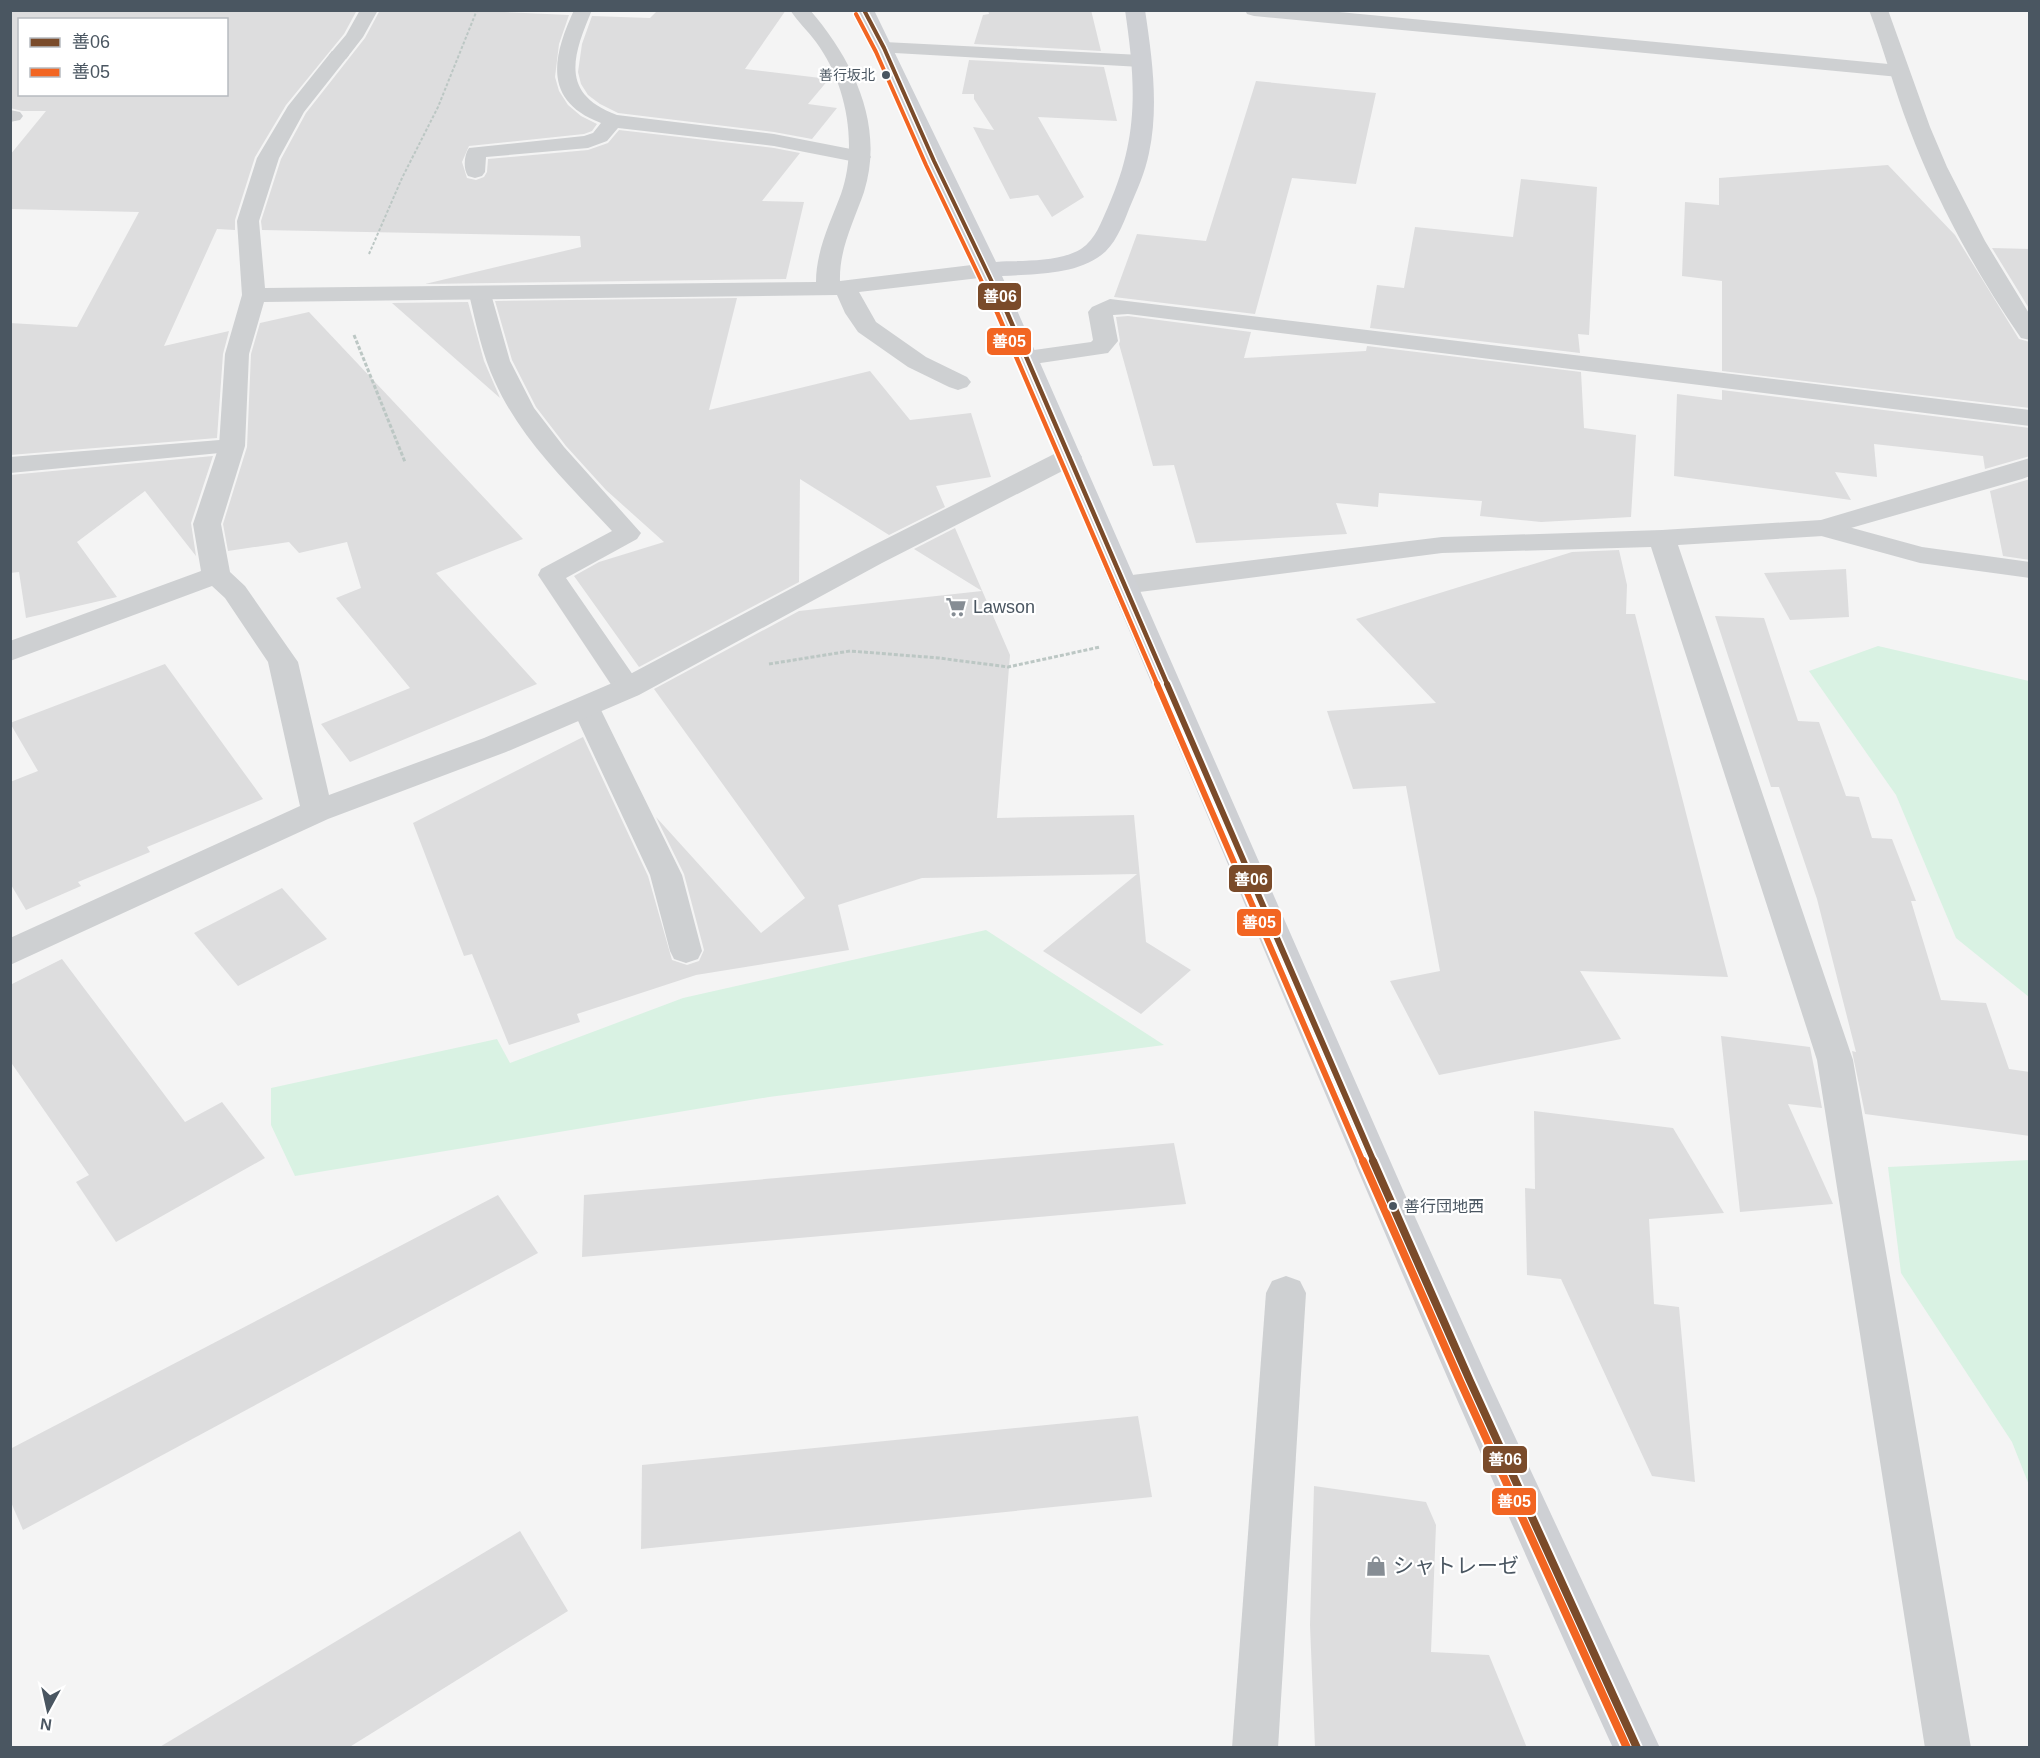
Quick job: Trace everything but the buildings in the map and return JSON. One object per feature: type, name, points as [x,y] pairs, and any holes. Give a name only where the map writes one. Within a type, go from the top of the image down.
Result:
[{"type":"street","points":[[799,10],[826,43],[842,70],[860,134],[861,157],[856,179],[826,269],[836,288],[867,327],[917,362],[958,382]]},
{"type":"street","points":[[864,10],[884,48],[934,161],[988,270],[1294,984],[1573,1614],[1637,1748]]},
{"type":"street","points":[[254,295],[836,288],[1050,265],[1083,257],[1099,247],[1109,230],[1133,172],[1141,138],[1141,61],[1135,10]]},
{"type":"street","points":[[1878,10],[1926,146],[2013,309],[2030,333]]},
{"type":"street","points":[[884,48],[1141,61]]},
{"type":"street","points":[[317,811],[283,662],[235,592],[216,575],[207,524],[232,446],[237,354],[254,295],[248,221],[256,192],[268,158],[296,110],[339,56]]},
{"type":"street","points":[[1027,358],[1099,348],[1106,341],[1100,312],[1110,306],[1128,307],[2030,418]]},
{"type":"street","points":[[10,953],[317,811],[495,746],[586,708],[682,661],[872,557],[1069,457]]},
{"type":"street","points":[[1124,585],[1442,545],[1662,538],[1823,528],[2030,466]]},
{"type":"street","points":[[1662,538],[1835,1060],[1948,1748]]},
{"type":"street","points":[[10,652],[216,575]]},
{"type":"street","points":[[1255,1748],[1286,1293]]},
{"type":"lane","points":[[339,56],[354,37],[369,10]]},
{"type":"lane","points":[[583,10],[565,66],[569,93],[583,108],[598,117],[613,121],[774,140],[861,157]]},
{"type":"lane","points":[[1254,10],[1899,71]]},
{"type":"lane","points":[[475,172],[476,152],[588,142],[600,137],[613,121]]},
{"type":"lane","points":[[480,294],[498,362],[522,408],[561,460],[628,533],[550,575],[628,688]]},
{"type":"lane","points":[[10,465],[232,446]]},
{"type":"lane","points":[[1823,528],[1920,555],[2030,570]]},
{"type":"lane","points":[[586,708],[666,875],[686,951]]},
{"type":"path","points":[[395,195],[438,107],[477,10]]},
{"type":"path","points":[[720,639],[752,667],[850,651],[939,658],[1008,667],[1101,647]]},
{"type":"green space","points":[[1878,646],[2029,681],[2029,997],[1956,938],[1896,795],[1809,671]]},
{"type":"green space","points":[[986,930],[1164,1045],[769,1097],[295,1176],[271,1125],[271,1088],[497,1039],[510,1063],[683,998]]},
{"type":"green space","points":[[2030,1160],[2029,1485],[2012,1442],[1901,1273],[1888,1167]]},
{"type":"transit line","name":"善06","points":[[864,10],[884,48],[934,161],[988,270],[1388,1196],[1552,1565],[1637,1748]]},
{"type":"transit line","name":"善05","points":[[856,14],[876,52],[926,165],[980,274],[1298,1013],[1460,1381],[1627,1748]]},
{"type":"place","name":"善行坂北","points":[[886,75]]},
{"type":"place","name":"Lawson","points":[[956,607]]},
{"type":"place","name":"善行団地西","points":[[1393,1206]]},
{"type":"place","name":"シャトレーゼ","points":[[1376,1566]]}]
